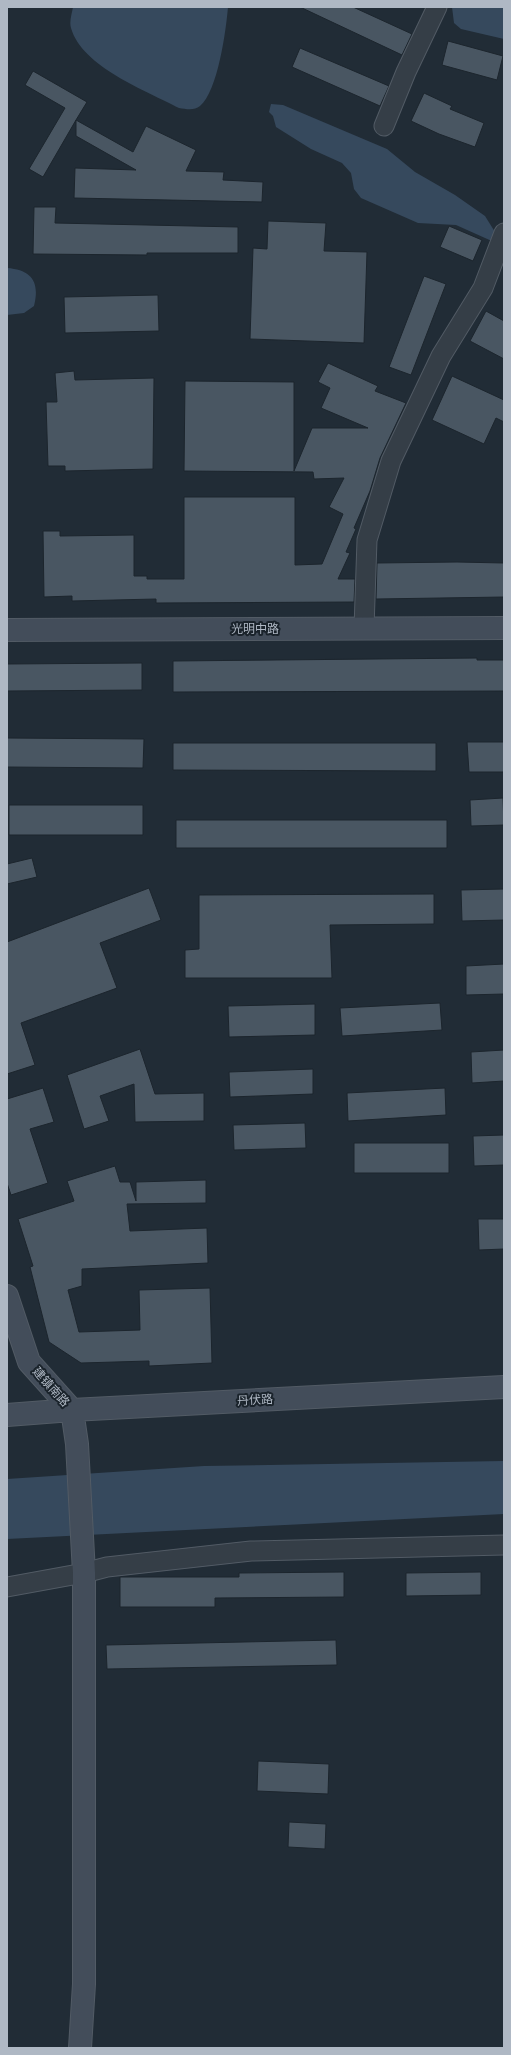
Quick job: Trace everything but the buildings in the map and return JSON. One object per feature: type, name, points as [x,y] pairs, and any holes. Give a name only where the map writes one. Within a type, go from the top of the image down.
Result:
[{"type":"street","points":[[384,126],[406,72],[437,7]]},
{"type":"street","points":[[364,628],[367,540],[391,461],[441,356],[483,288],[504,234]]},
{"type":"street","name":"光明中路","points":[[7,630],[504,628]]},
{"type":"street","name":"建镇南路","points":[[7,1296],[29,1362],[72,1410]]},
{"type":"street","name":"丹伏路","points":[[7,1416],[72,1410],[504,1387]]},
{"type":"street","points":[[72,1410],[79,1484],[84,1564],[84,1984],[80,2048]]},
{"type":"street","points":[[7,1587],[84,1564],[107,1567],[251,1551],[504,1545]]},
{"type":"water","points":[[73,7],[228,7],[220,60],[212,87],[206,98],[200,106],[195,109],[179,108],[134,86],[102,66],[88,55],[77,42],[70,26]]},
{"type":"water","points":[[452,7],[504,7],[504,39],[461,29],[454,23]]},
{"type":"water","points":[[271,104],[283,105],[387,149],[415,172],[455,195],[485,216],[495,232],[494,242],[456,225],[418,223],[361,198],[354,189],[351,173],[342,163],[311,149],[276,127],[273,116],[269,112]]},
{"type":"water","points":[[7,268],[23,271],[35,284],[36,298],[34,306],[24,313],[7,315]]},
{"type":"water","points":[[504,1461],[504,1514],[7,1539],[7,1479],[204,1466]]}]
